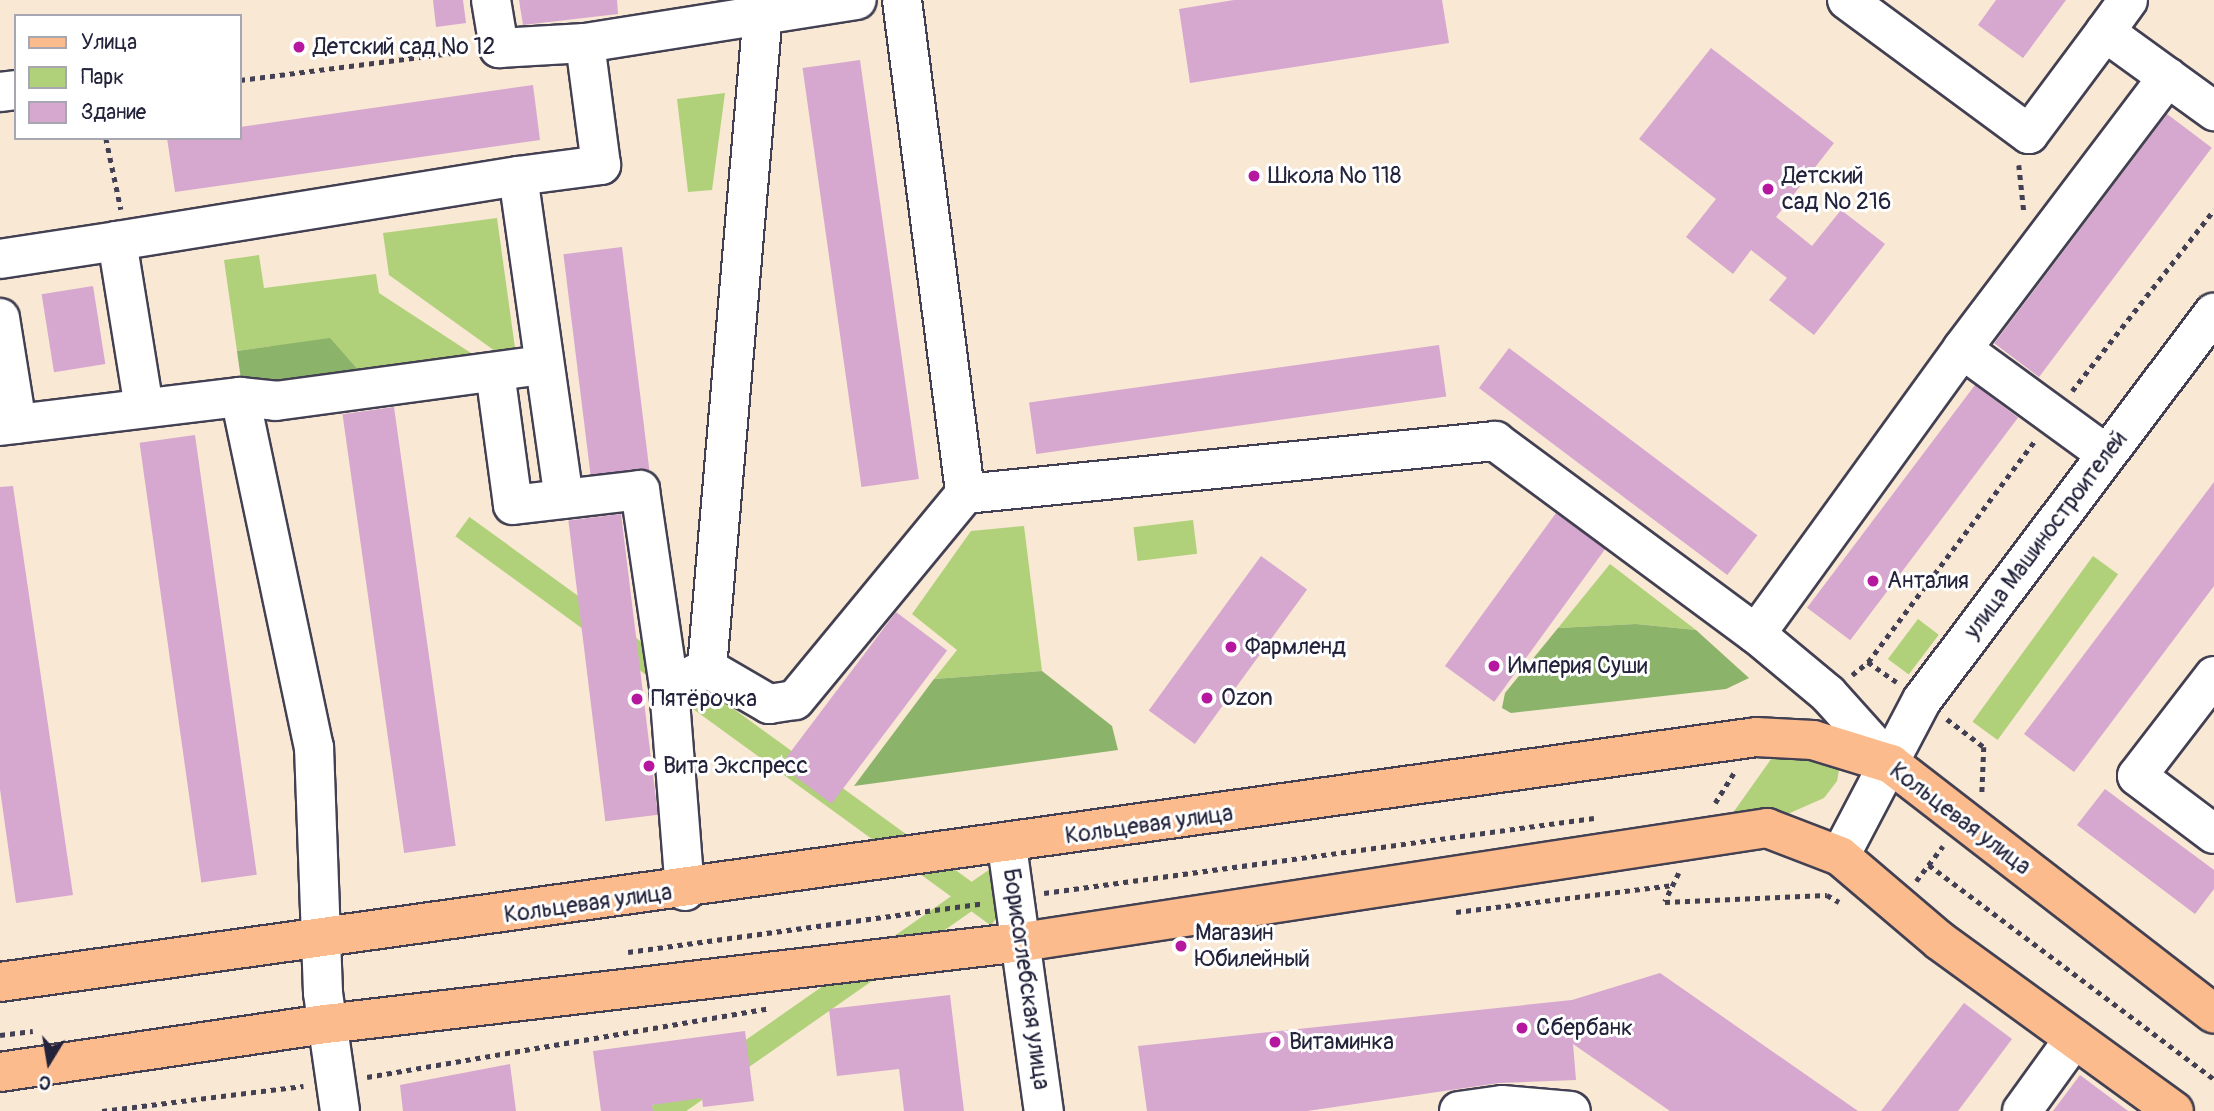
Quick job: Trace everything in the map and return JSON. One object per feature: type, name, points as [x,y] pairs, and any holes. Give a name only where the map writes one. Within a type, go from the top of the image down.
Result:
[{"type":"main road","name":"Кольцевая улица","points":[[0,982],[685,891],[1756,737],[1813,740],[1891,764],[2214,1014]]},
{"type":"main road","points":[[0,1072],[326,1024],[1022,942],[1699,821],[1767,828],[1840,856],[1940,941],[2174,1111]]},
{"type":"street","points":[[491,0],[499,48],[585,43],[764,8],[857,0]]},
{"type":"street","points":[[902,0],[965,494]]},
{"type":"street","points":[[1867,6],[2029,134],[2128,0]]},
{"type":"street","points":[[707,668],[764,8]]},
{"type":"street","points":[[2105,32],[2214,111]]},
{"type":"street","points":[[0,259],[601,165],[585,43]]},
{"type":"street","points":[[1756,634],[1962,349],[2168,77]]},
{"type":"street","points":[[519,176],[564,499]]},
{"type":"street","points":[[123,240],[144,408]]},
{"type":"street","name":"улица Машиностроителей","points":[[1840,856],[1891,764],[1922,700],[2214,313]]},
{"type":"street","points":[[0,318],[8,425],[240,397],[276,401],[544,365]]},
{"type":"street","points":[[1962,349],[2106,454]]},
{"type":"street","points":[[495,372],[513,505],[640,490],[669,687],[685,891]]},
{"type":"street","points":[[240,397],[313,747],[326,1024],[340,1111]]},
{"type":"street","points":[[707,668],[769,704],[795,700],[965,494],[1494,440],[1756,634],[1828,694],[1891,764]]},
{"type":"street","points":[[669,687],[707,668]]},
{"type":"street","points":[[2214,676],[2137,776],[2214,834]]},
{"type":"street","name":"Борисоглебская улица","points":[[1007,846],[1044,1111]]},
{"type":"street","points":[[2022,1111],[2074,1039]]},
{"type":"street","points":[[1459,1111],[1502,1105],[1571,1111]]},
{"type":"path","points":[[242,80],[499,48]]},
{"type":"path","points":[[2014,122],[2030,259]]},
{"type":"path","points":[[106,140],[123,240]]},
{"type":"path","points":[[1828,694],[1868,662],[2053,415],[2214,210]]},
{"type":"path","points":[[1756,737],[1716,801],[1699,821],[1665,902],[1827,895],[1848,906]]},
{"type":"path","points":[[1699,821],[1716,801]]},
{"type":"path","points":[[616,954],[1607,816]]},
{"type":"path","points":[[1928,865],[2214,1079]]},
{"type":"path","points":[[0,1035],[41,1030]]},
{"type":"green space","points":[[725,93],[712,190],[688,192],[677,99]]},
{"type":"green space","points":[[497,218],[515,348],[495,351],[389,275],[383,233]]},
{"type":"green space","points":[[259,255],[264,288],[376,274],[379,293],[474,355],[359,371],[272,346],[237,351],[224,260]]},
{"type":"green space","points":[[330,338],[359,371],[242,387],[237,351]]},
{"type":"green space","points":[[469,517],[1005,906],[991,925],[455,536]]},
{"type":"green space","points":[[1193,520],[1197,554],[1138,561],[1133,527]]},
{"type":"green space","points":[[1024,526],[1042,671],[934,679],[957,650],[912,614],[971,531]]},
{"type":"green space","points":[[2093,556],[2118,574],[1998,740],[1973,722]]},
{"type":"green space","points":[[1610,564],[1696,630],[1636,624],[1558,628]]},
{"type":"green space","points":[[1918,619],[1939,635],[1909,675],[1888,659]]},
{"type":"green space","points":[[1636,624],[1696,630],[1749,678],[1726,689],[1511,713],[1502,708],[1505,693],[1558,628]]},
{"type":"green space","points":[[1042,671],[1112,726],[1118,750],[854,786],[934,679]]},
{"type":"green space","points":[[1774,755],[1826,760],[1839,770],[1837,781],[1824,798],[1783,816],[1730,817]]},
{"type":"green space","points":[[990,869],[1004,889],[686,1111],[644,1111]]},
{"type":"building","points":[[433,0],[463,0],[466,23],[436,27]]},
{"type":"building","points":[[519,0],[617,0],[618,14],[523,25]]},
{"type":"building","points":[[1234,0],[1442,0],[1449,43],[1190,83],[1179,9]]},
{"type":"building","points":[[1996,0],[2066,0],[2023,58],[1978,25]]},
{"type":"building","points":[[1711,48],[1834,143],[1776,217],[1812,246],[1841,210],[1885,244],[1814,335],[1769,300],[1787,278],[1751,250],[1733,274],[1686,237],[1716,199],[1639,139]]},
{"type":"building","points":[[860,60],[919,479],[861,487],[803,68]]},
{"type":"building","points":[[533,85],[540,140],[175,192],[167,140],[242,140],[242,127]]},
{"type":"building","points":[[2167,114],[2212,148],[2039,377],[1994,343]]},
{"type":"building","points":[[622,247],[649,470],[591,478],[563,254]]},
{"type":"building","points":[[93,286],[105,364],[54,372],[42,294]]},
{"type":"building","points":[[1439,345],[1446,396],[1036,454],[1029,403]]},
{"type":"building","points":[[1509,348],[1757,535],[1727,575],[1479,388]]},
{"type":"building","points":[[1975,385],[2018,417],[1850,640],[1807,608]]},
{"type":"building","points":[[394,407],[456,846],[404,853],[343,414]]},
{"type":"building","points":[[195,435],[257,875],[201,882],[140,443]]},
{"type":"building","points":[[2214,482],[2214,586],[2074,772],[2024,734]]},
{"type":"building","points":[[13,486],[73,895],[16,903],[0,789],[0,487]]},
{"type":"building","points":[[1556,513],[1605,549],[1494,702],[1445,666]]},
{"type":"building","points":[[621,514],[658,815],[605,821],[568,520]]},
{"type":"building","points":[[1261,556],[1307,590],[1195,744],[1149,711]]},
{"type":"building","points":[[896,612],[947,651],[832,804],[780,765]]},
{"type":"building","points":[[2105,789],[2214,870],[2214,889],[2195,914],[2077,825]]},
{"type":"building","points":[[1660,973],[1858,1111],[1670,1111],[1573,1044],[1576,1080],[1499,1083],[1307,1111],[1147,1111],[1138,1046],[1572,1000]]},
{"type":"building","points":[[950,995],[964,1111],[904,1111],[899,1069],[837,1076],[829,1009]]},
{"type":"building","points":[[1964,1003],[2012,1039],[1958,1111],[1881,1111]]},
{"type":"building","points":[[745,1031],[754,1101],[703,1107],[702,1098],[652,1105],[653,1111],[601,1111],[593,1051]]},
{"type":"building","points":[[510,1064],[516,1111],[403,1111],[400,1085]]},
{"type":"building","points":[[2080,1075],[2128,1111],[2053,1111]]},
{"type":"place","name":"Детский сад № 12","points":[[299,47]]},
{"type":"place","name":"Школа № 118","points":[[1254,176]]},
{"type":"place","name":"Детский сад № 216","points":[[1768,189]]},
{"type":"place","name":"Анталия","points":[[1873,581]]},
{"type":"place","name":"Фармленд","points":[[1231,647]]},
{"type":"place","name":"Империя Суши","points":[[1494,666]]},
{"type":"place","name":"Ozon","points":[[1207,698]]},
{"type":"place","name":"Пятёрочка","points":[[637,699]]},
{"type":"place","name":"Вита Экспресс","points":[[649,766]]},
{"type":"place","name":"Магазин Юбилейный","points":[[1181,946]]},
{"type":"place","name":"Сбербанк","points":[[1522,1028]]},
{"type":"place","name":"Витаминка","points":[[1275,1042]]}]
